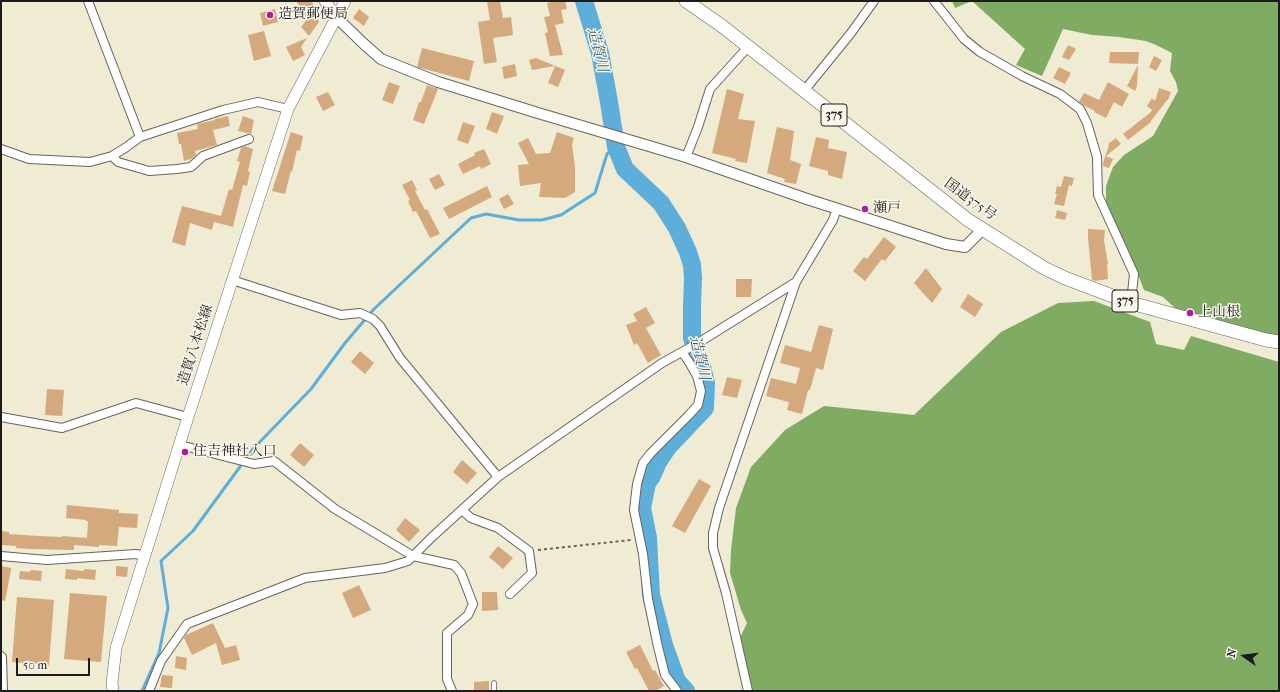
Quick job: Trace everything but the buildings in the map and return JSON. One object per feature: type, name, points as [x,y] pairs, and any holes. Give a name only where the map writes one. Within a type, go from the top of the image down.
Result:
[{"type":"highway","name":"国道375号","points":[[686,1],[748,47],[962,215],[1044,268],[1065,278],[1131,303],[1266,340],[1279,342]]},
{"type":"main road","points":[[325,1],[336,17]]},
{"type":"main road","name":"造賀八本松線","points":[[113,691],[112,683],[116,648],[188,417],[288,109],[345,1]]},
{"type":"street","points":[[88,1],[140,137]]},
{"type":"street","points":[[804,91],[851,33],[874,1]]},
{"type":"street","points":[[934,1],[964,39],[980,52],[1022,76],[1060,94],[1080,109],[1087,124],[1097,157],[1098,195],[1134,274],[1131,303]]},
{"type":"street","points":[[336,17],[381,59],[438,82],[686,157],[946,244],[965,247],[982,229]]},
{"type":"street","points":[[686,157],[698,127],[710,89],[748,47]]},
{"type":"street","points":[[1,149],[30,159],[90,162],[112,156],[140,137],[223,110],[258,102],[288,109]]},
{"type":"street","points":[[112,156],[118,162],[149,171],[177,169],[191,167],[203,156],[248,140]]},
{"type":"street","points":[[748,691],[726,593],[713,548],[712,533],[719,508],[796,282],[833,220],[837,208]]},
{"type":"street","points":[[232,280],[341,314],[360,314],[373,318],[380,326],[400,358],[498,477]]},
{"type":"street","points":[[150,691],[161,661],[187,624],[305,578],[385,568],[408,561],[432,536],[498,477],[662,362],[698,343],[796,282]]},
{"type":"street","points":[[677,691],[665,676],[663,668],[648,599],[640,539],[634,510],[637,484],[643,463],[698,405],[701,391],[697,376],[685,350]]},
{"type":"street","points":[[1,417],[62,428],[136,403],[188,417]]},
{"type":"street","points":[[180,445],[254,464],[274,461],[335,509],[413,556],[454,565],[461,573],[473,604],[468,615],[447,633],[447,680],[452,691]]},
{"type":"street","points":[[462,510],[472,518],[498,528],[529,551],[532,573],[510,594]]},
{"type":"street","points":[[1,556],[47,560],[136,554],[145,556]]},
{"type":"street","points":[[1,656],[3,691]]},
{"type":"lane","points":[[494,683],[494,691]]},
{"type":"path","points":[[529,551],[640,539]]},
{"type":"green space","points":[[952,1],[972,1],[955,8]]},
{"type":"green space","points":[[972,1],[1279,1],[1279,341],[1175,308],[1163,297],[1144,290],[1106,202],[1106,186],[1113,167],[1124,155],[1153,136],[1178,91],[1176,82],[1170,71],[1172,53],[1146,41],[1092,35],[1063,29],[1042,76],[1016,65],[1025,49]]},
{"type":"green space","points":[[1094,301],[1150,322],[1156,344],[1184,350],[1191,336],[1279,362],[1279,691],[749,691],[736,646],[747,623],[741,610],[730,573],[736,508],[751,467],[785,430],[824,406],[914,415],[1001,332],[1058,303]]},
{"type":"waterway","name":"造賀川","points":[[584,1],[600,53],[616,147],[625,169],[661,203],[677,228],[692,265],[692,338],[706,383],[705,408],[668,447],[658,462],[647,483],[642,508],[648,538],[651,595],[664,645],[677,681],[686,691]]},
{"type":"waterway","points":[[142,691],[159,653],[168,608],[161,561],[193,531],[253,449],[311,389],[345,343],[374,309],[471,218],[486,214],[519,220],[542,220],[561,215],[595,193],[607,154],[616,147]]},
{"type":"place","name":"造賀郵便局","points":[[270,15]]},
{"type":"place","name":"瀬戸","points":[[865,209]]},
{"type":"place","name":"上山根","points":[[1190,313]]},
{"type":"place","name":"住吉神社入口","points":[[185,452]]}]
